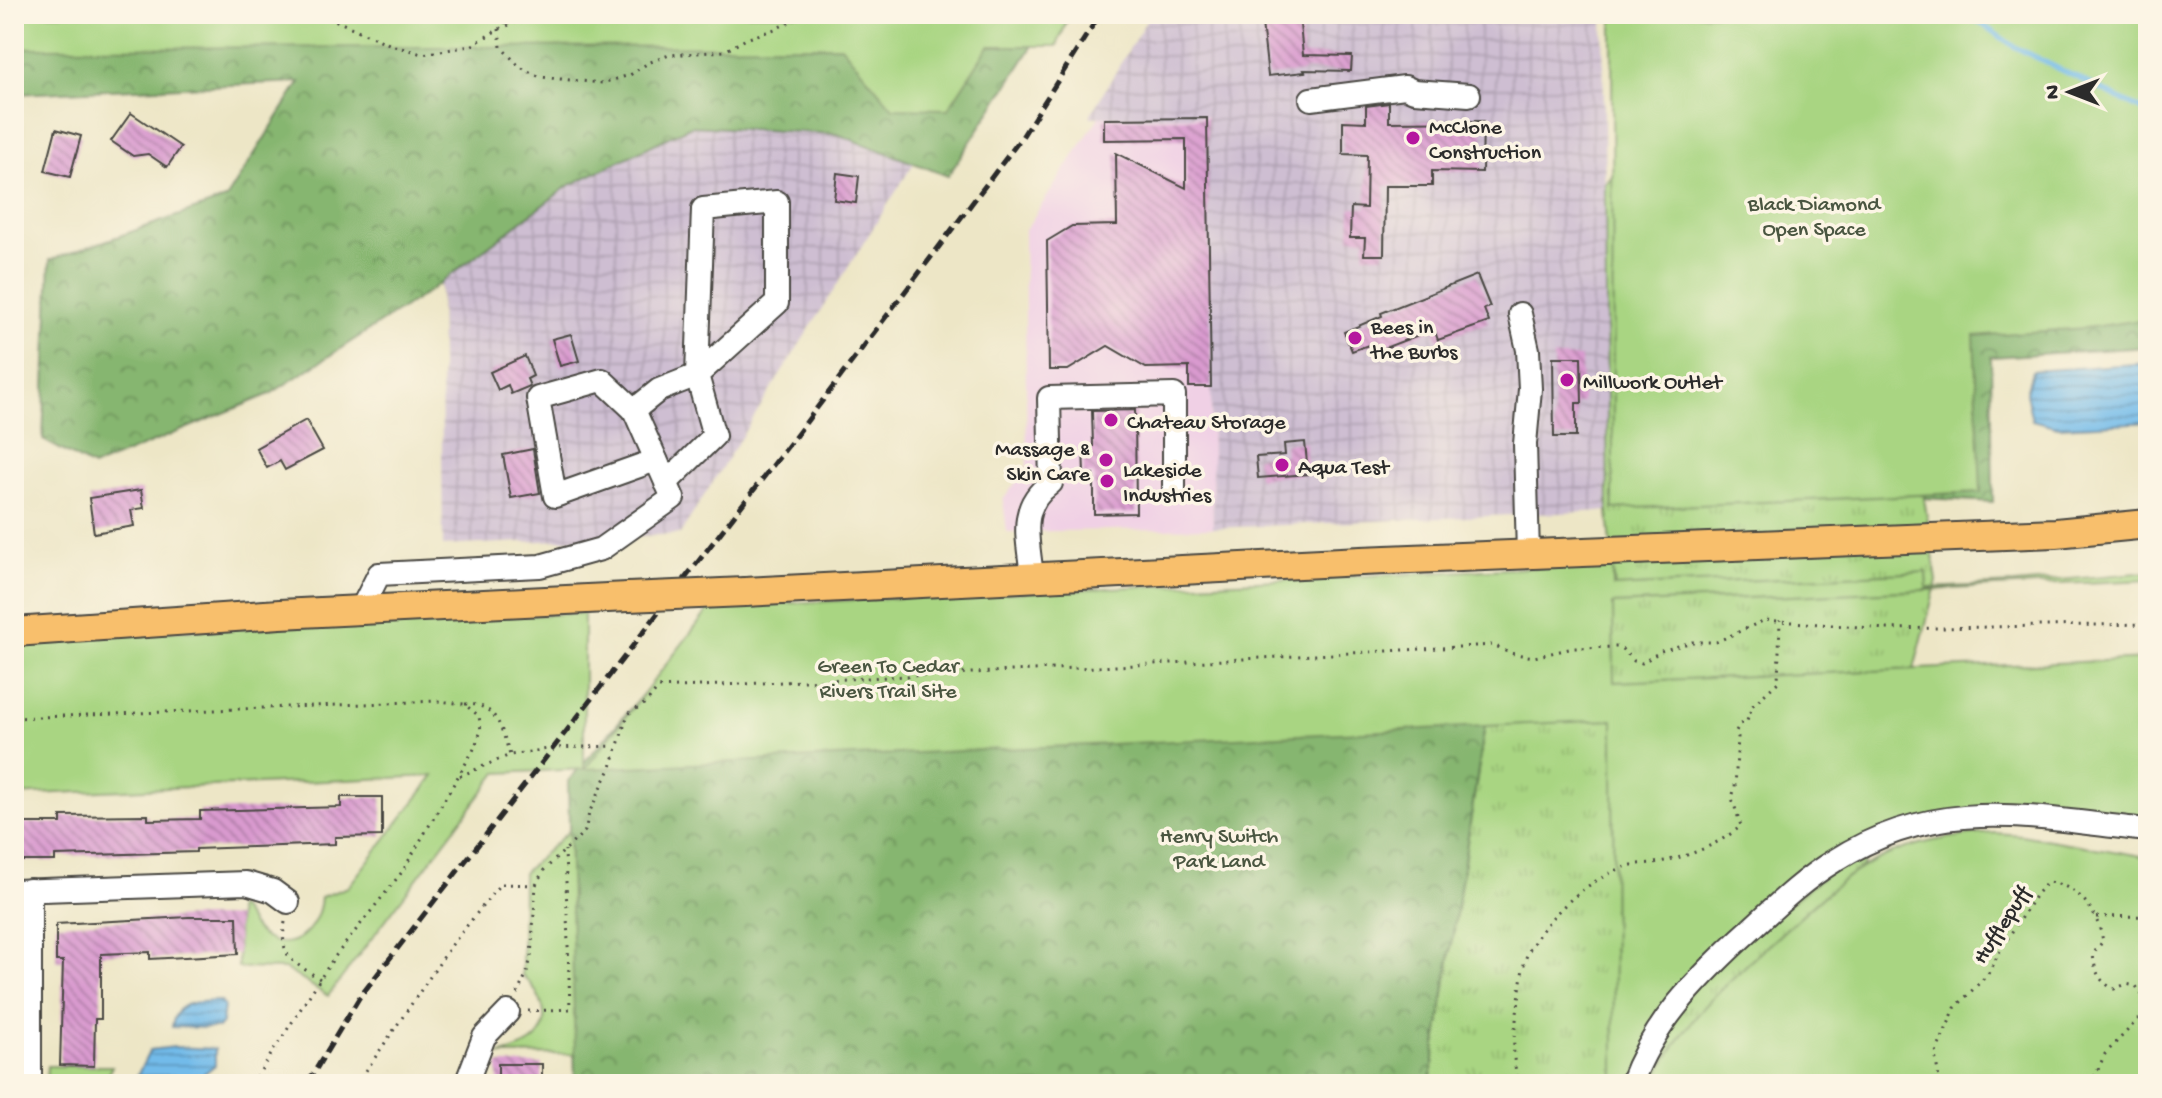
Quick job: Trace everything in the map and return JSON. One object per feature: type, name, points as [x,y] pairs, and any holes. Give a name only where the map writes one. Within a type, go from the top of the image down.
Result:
[{"type":"main road","points":[[14,632],[361,610],[1528,554],[2056,533],[2148,524]]},
{"type":"street","points":[[1311,99],[1405,87],[1414,91],[1469,95]]},
{"type":"street","points":[[634,410],[659,390],[697,375],[777,303],[777,202],[703,209],[697,375],[714,436],[666,483]]},
{"type":"street","points":[[1520,314],[1528,350],[1530,389],[1525,444],[1528,554]]},
{"type":"street","points":[[361,610],[379,574],[540,566],[601,549],[673,498],[634,410],[602,380],[538,398],[555,496],[656,460]]},
{"type":"street","points":[[1032,578],[1027,514],[1037,492],[1051,483],[1049,398],[1174,395],[1174,491]]},
{"type":"street","points":[[1631,1084],[1657,1031],[1697,981],[1800,885],[1857,848],[1908,826],[1954,816],[1991,814],[2148,830]]},
{"type":"street","points":[[30,1084],[22,890],[246,883],[273,891],[288,902]]},
{"type":"street","points":[[466,1084],[484,1037],[508,1012]]},
{"type":"path","points":[[321,14],[391,45],[422,54],[471,46],[499,29],[537,14]]},
{"type":"path","points":[[505,14],[506,26]]},
{"type":"path","points":[[499,29],[501,47],[520,67],[540,77],[602,83],[630,75],[648,63],[669,55],[725,51],[807,14]]},
{"type":"path","points":[[565,850],[570,1009],[508,1012],[529,965],[536,885],[543,871],[565,850],[585,831],[589,813],[611,767],[628,714],[647,702],[658,688],[1494,645],[1509,653],[1534,657],[1573,648],[1620,647],[1634,661],[1642,663],[1661,651],[1692,642],[1716,642],[1765,620],[1886,629],[2148,624]]},
{"type":"path","points":[[1520,1084],[1515,1073],[1514,1033],[1521,981],[1529,949],[1549,922],[1594,883],[1629,866],[1676,859],[1700,850],[1741,826],[1732,798],[1736,731],[1740,724],[1747,721],[1752,706],[1778,682],[1780,620]]},
{"type":"path","points":[[14,718],[438,701],[481,704],[494,713],[510,755]]},
{"type":"path","points":[[252,1084],[320,979],[402,872],[460,776],[481,731],[479,716],[464,704]]},
{"type":"path","points":[[460,776],[510,755],[554,748],[616,746]]},
{"type":"path","name":"Hufflepuff","points":[[1940,1084],[1935,1055],[1955,1008],[1988,974],[2037,893],[2048,882],[2065,884],[2084,899],[2097,917]]},
{"type":"path","points":[[357,1084],[451,946],[500,884],[536,885]]},
{"type":"path","points":[[288,902],[282,939],[286,953],[320,979]]},
{"type":"path","points":[[2091,1084],[2105,1054],[2148,1007],[2136,986],[2126,984],[2114,989],[2101,982],[2093,954],[2103,941],[2097,917],[2148,916]]},
{"type":"shaded area","points":[[1150,14],[1603,14],[1608,511],[1213,528],[1207,116],[1089,117]]},
{"type":"shaded area","points":[[438,85],[948,109],[680,534],[443,546]]},
{"type":"shaded area","points":[[1207,116],[1213,528],[1007,532],[1003,500],[1027,467],[1024,232],[1099,117]]},
{"type":"green space","points":[[14,14],[1051,18],[948,176],[837,134],[691,126],[568,186],[428,292],[270,394],[93,467],[43,440],[50,260],[226,199],[300,82],[14,94]]},
{"type":"green space","points":[[14,14],[1070,14],[1057,46],[989,46],[948,109],[893,108],[841,46],[14,48]]},
{"type":"green space","name":"Black Diamond Open Space","points":[[1612,14],[2148,14],[2148,319],[2085,328],[1974,336],[1981,492],[1613,509]]},
{"type":"green space","points":[[1635,150],[1962,394],[1924,498],[1937,581],[1806,1084],[1430,1084],[1505,594],[1615,591],[1608,511],[1605,184]]},
{"type":"green space","points":[[2148,198],[2148,347],[1991,357],[1993,502],[1924,498],[1962,394],[1980,293]]},
{"type":"green space","name":"Green To Cedar Rivers Trail Site","points":[[1613,564],[1613,587],[1926,572],[1927,588],[2148,572],[2148,580],[1613,604],[1614,682],[2148,659],[2148,834],[2046,815],[1877,834],[1700,975],[1630,1084],[1614,1084],[1613,720],[585,769],[711,607]]},
{"type":"green space","name":"Henry Switch Park Land","points":[[1505,594],[1430,1084],[575,1084],[568,781],[694,635]]},
{"type":"green space","points":[[584,613],[584,769],[497,773],[328,996],[285,969],[238,968],[237,906],[257,932],[273,941],[284,943],[302,936],[315,919],[321,897],[348,887],[434,776],[14,795],[14,638]]},
{"type":"green space","points":[[569,831],[575,1054],[499,1055],[530,1043],[543,1027],[540,999],[522,975],[523,873]]},
{"type":"green space","points":[[1995,833],[2148,857],[2148,1084],[1654,1084],[1680,1039],[1710,1000],[1839,883],[1876,860],[1905,848],[1949,838]]},
{"type":"green space","points":[[47,1066],[112,1066],[103,1084],[46,1084]]},
{"type":"water","points":[[2148,363],[2148,422],[2058,427],[2032,420],[2026,393],[2032,371]]},
{"type":"water","points":[[220,1001],[224,1005],[222,1023],[218,1028],[172,1027],[174,1018],[183,1007],[196,1002]]},
{"type":"water","points":[[175,1047],[215,1049],[215,1065],[197,1079],[198,1084],[133,1084],[150,1050]]},
{"type":"building","points":[[1261,14],[1299,14],[1303,55],[1352,56],[1351,71],[1304,70],[1268,76]]},
{"type":"building","name":"McClone Construction","points":[[1389,103],[1389,122],[1483,121],[1482,172],[1432,171],[1432,186],[1385,186],[1384,255],[1364,255],[1365,238],[1350,238],[1351,207],[1366,208],[1367,155],[1343,154],[1343,121],[1366,122],[1366,106]]},
{"type":"building","points":[[131,113],[181,147],[167,167],[148,154],[133,156],[111,141]]},
{"type":"building","points":[[1207,118],[1211,387],[1189,387],[1189,367],[1146,368],[1108,346],[1068,370],[1049,370],[1047,241],[1072,226],[1117,225],[1116,153],[1186,188],[1186,139],[1104,140],[1104,119]]},
{"type":"building","points":[[56,129],[81,136],[70,177],[45,171]]},
{"type":"building","points":[[837,173],[859,176],[856,203],[834,200]]},
{"type":"building","points":[[1477,275],[1490,307],[1484,309],[1489,322],[1438,340],[1434,329],[1377,351],[1374,343],[1352,351],[1344,332],[1382,316],[1381,313]]},
{"type":"building","points":[[571,334],[579,361],[560,366],[552,339]]},
{"type":"building","points":[[525,356],[533,376],[527,379],[530,386],[511,394],[508,385],[498,390],[490,372]]},
{"type":"building","name":"Millwork Outlet","points":[[1553,357],[1581,357],[1582,403],[1576,403],[1576,437],[1554,437]]},
{"type":"building","points":[[1135,410],[1136,513],[1094,514],[1094,474],[1084,474],[1083,446],[1093,446],[1092,411]]},
{"type":"building","points":[[306,420],[323,450],[285,470],[280,461],[267,468],[256,448]]},
{"type":"building","name":"Aqua Test","points":[[1305,442],[1308,474],[1258,478],[1256,457],[1285,455],[1284,444]]},
{"type":"building","points":[[533,449],[540,493],[511,498],[503,455]]},
{"type":"building","points":[[141,490],[144,508],[131,510],[134,526],[94,533],[89,498]]},
{"type":"building","points":[[341,797],[382,797],[382,836],[335,837],[335,844],[55,856],[55,861],[14,861],[14,823],[61,823],[61,816],[148,815],[148,820],[200,819],[200,811],[341,807]]},
{"type":"building","points":[[237,917],[238,954],[150,959],[150,952],[101,954],[101,1019],[95,1019],[94,1066],[60,1065],[63,961],[56,961],[56,924]]},
{"type":"building","points":[[498,1064],[542,1064],[542,1084],[498,1084]]},
{"type":"waterway","points":[[1967,14],[2015,47],[2148,113]]},
{"type":"railway","points":[[307,1084],[359,998],[798,433],[1022,137],[1100,14]]},
{"type":"place","name":"McClone Construction","points":[[1413,138]]},
{"type":"place","name":"Bees in the Burbs","points":[[1355,338]]},
{"type":"place","name":"Millwork Outlet","points":[[1567,380]]},
{"type":"place","name":"Chateau Storage","points":[[1111,420]]},
{"type":"place","name":"Massage & Skin Care","points":[[1106,460]]},
{"type":"place","name":"Aqua Test","points":[[1282,465]]},
{"type":"place","name":"Lakeside Industries","points":[[1107,481]]}]
